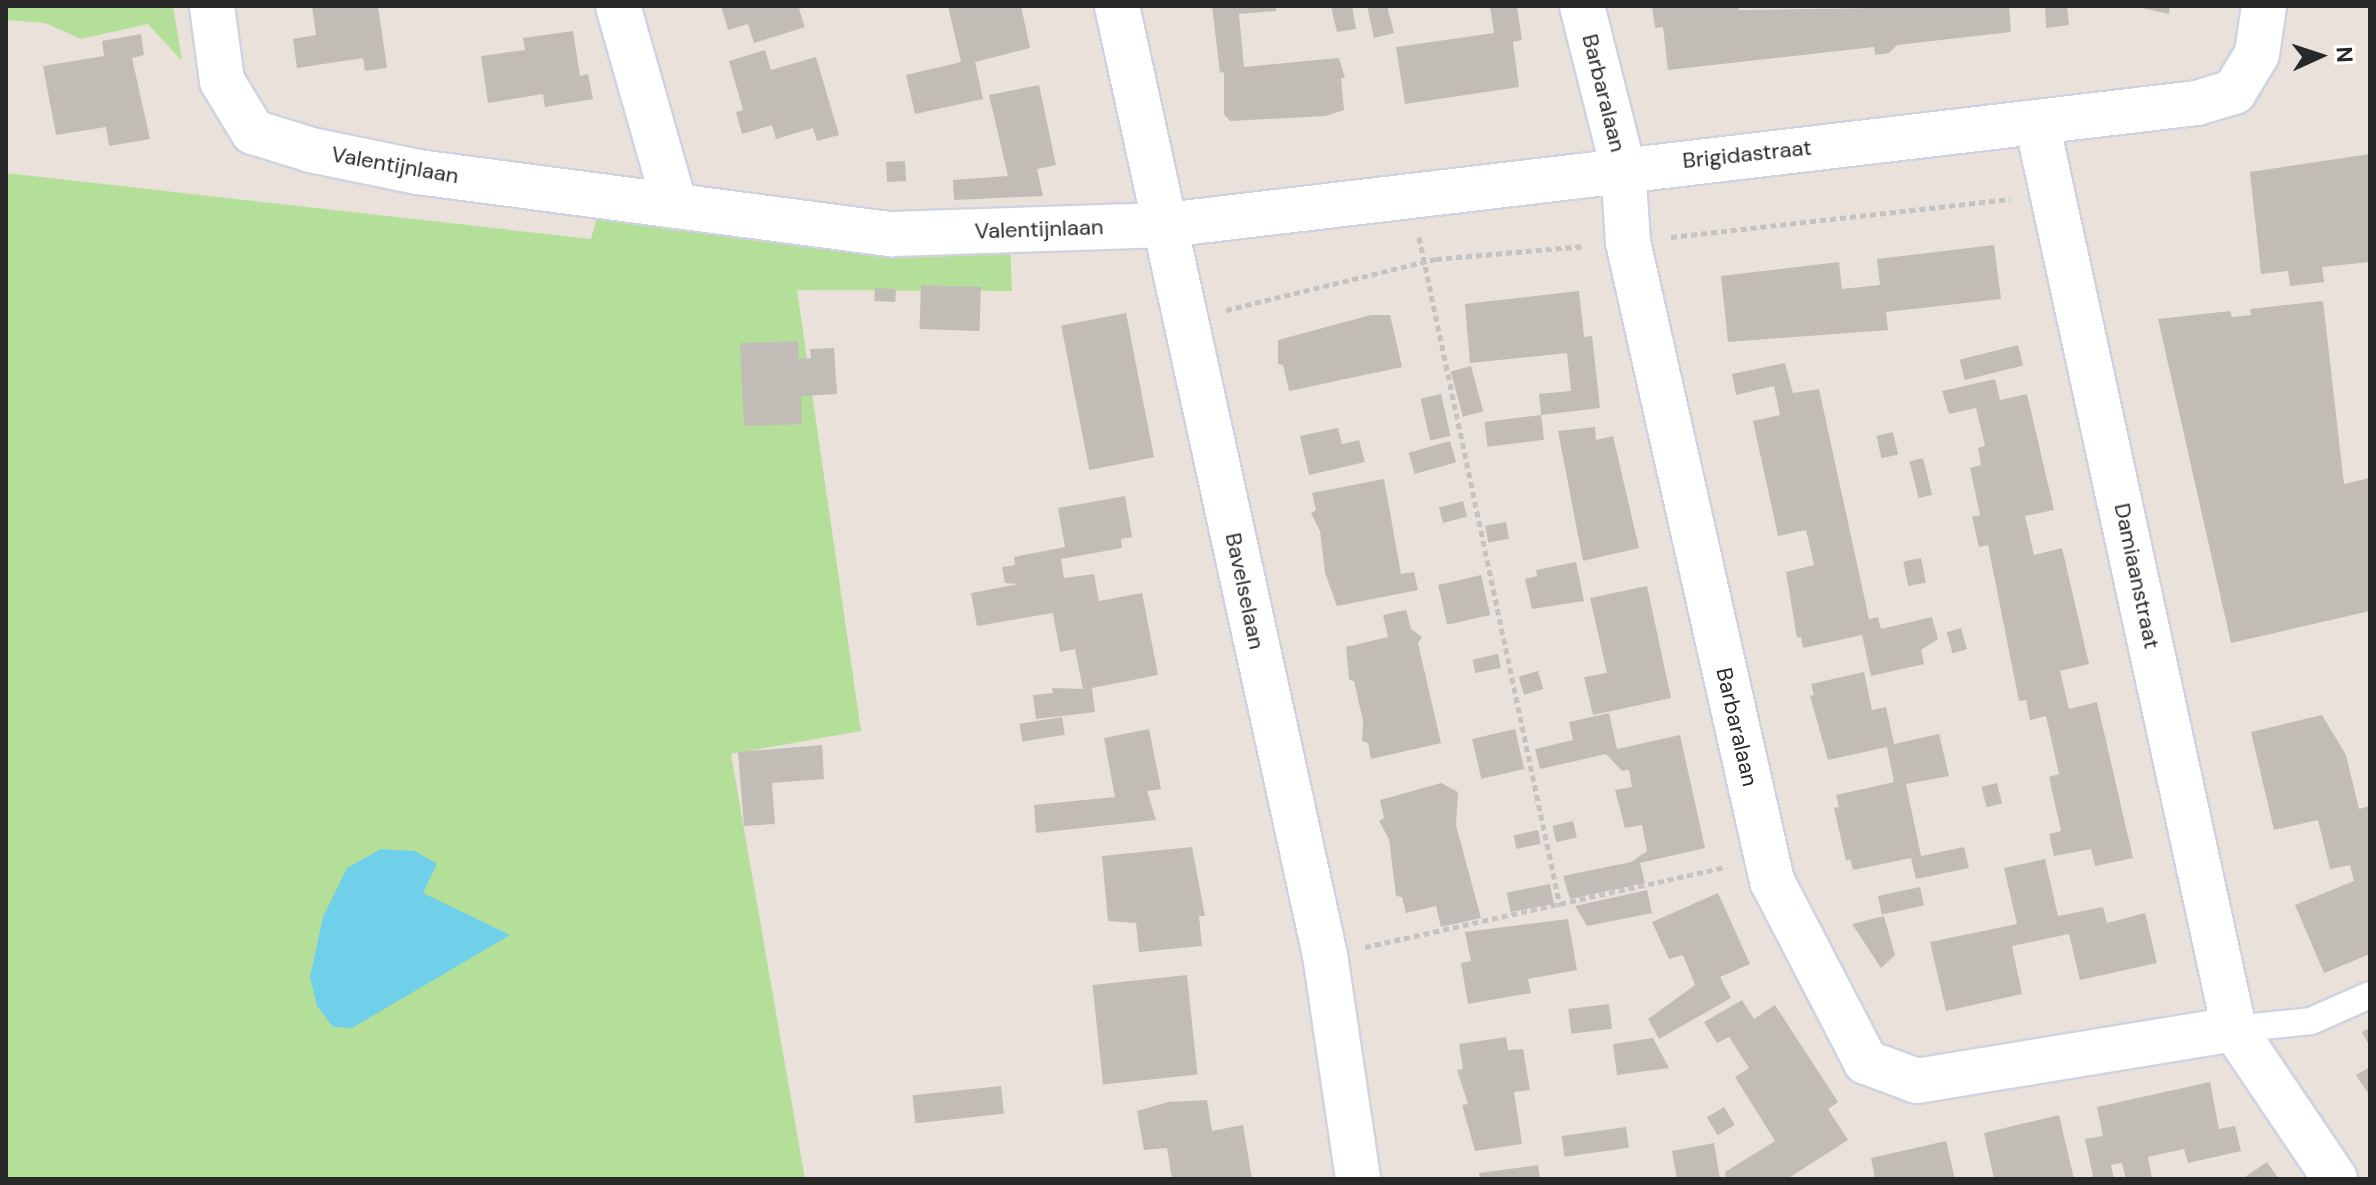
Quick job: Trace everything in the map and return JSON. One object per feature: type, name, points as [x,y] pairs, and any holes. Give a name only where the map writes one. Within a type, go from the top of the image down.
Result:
[{"type":"street","name":"Valentijnlaan","points":[[212,6],[222,81],[253,132],[311,150],[418,172],[674,203],[892,234],[1166,225]]},
{"type":"street","points":[[618,6],[674,203]]},
{"type":"street","name":"Bavelselaan","points":[[1117,6],[1325,955],[1358,1179]]},
{"type":"street","name":"Barbaralaan","points":[[1582,6],[1623,168],[1630,253],[1772,881],[1866,1062],[1917,1081],[2234,1029]]},
{"type":"street","name":"Brigidastraat","points":[[1166,225],[1411,193],[2197,103],[2234,92],[2257,54],[2264,6]]},
{"type":"street","name":"Damiaanstraat","points":[[2037,123],[2234,1029],[2335,1179]]},
{"type":"lane","points":[[2234,1029],[2311,1021],[2370,995]]},
{"type":"path","points":[[1411,193],[1560,906]]},
{"type":"path","points":[[1325,955],[1560,906],[1766,858]]},
{"type":"green space","points":[[6,6],[173,6],[182,61],[148,24],[81,39],[45,23],[6,20]]},
{"type":"green space","points":[[6,173],[591,239],[600,206],[1010,241],[1012,291],[797,290],[861,731],[731,754],[805,1179],[6,1179]]},
{"type":"water","points":[[381,849],[415,851],[437,864],[423,893],[510,935],[352,1028],[333,1027],[317,1006],[310,977],[323,917],[347,868]]},
{"type":"building","points":[[312,6],[378,6],[387,68],[365,71],[363,58],[297,68],[293,39],[316,35]]},
{"type":"building","points":[[721,6],[805,6],[799,9],[805,27],[754,43],[748,24],[728,30]]},
{"type":"building","points":[[948,6],[1021,6],[1030,48],[975,62],[983,99],[915,114],[906,75],[961,62]]},
{"type":"building","points":[[1212,6],[1276,6],[1276,11],[1239,14],[1244,67],[1339,58],[1345,78],[1341,78],[1344,110],[1325,116],[1230,121],[1224,114],[1224,72],[1220,73]]},
{"type":"building","points":[[1331,6],[1352,6],[1356,29],[1337,32]]},
{"type":"building","points":[[1367,6],[1387,6],[1394,33],[1374,38]]},
{"type":"building","points":[[1490,6],[1517,6],[1522,40],[1513,42],[1519,87],[1405,104],[1396,47],[1494,33]]},
{"type":"building","points":[[1652,6],[1738,6],[1739,10],[2009,6],[2011,32],[1897,45],[1889,53],[1875,55],[1874,47],[1668,70],[1663,27],[1655,28]]},
{"type":"building","points":[[2045,6],[2067,6],[2069,25],[2046,28]]},
{"type":"building","points":[[2132,6],[2170,6],[2169,14]]},
{"type":"building","points":[[573,31],[580,76],[588,74],[593,99],[545,107],[543,94],[488,103],[481,56],[525,50],[523,38]]},
{"type":"building","points":[[141,34],[144,55],[132,58],[150,139],[109,146],[106,127],[56,135],[43,66],[104,56],[102,41]]},
{"type":"building","points":[[765,50],[771,70],[816,57],[839,135],[817,141],[813,128],[776,139],[772,125],[742,134],[736,112],[743,110],[729,61]]},
{"type":"building","points":[[1039,85],[1056,165],[1037,169],[1043,196],[954,200],[953,180],[1008,176],[989,95]]},
{"type":"building","points":[[2370,154],[2370,262],[2322,267],[2324,282],[2290,286],[2288,271],[2261,274],[2250,172]]},
{"type":"building","points":[[905,161],[906,181],[887,182],[886,162]]},
{"type":"building","points":[[1994,245],[2001,299],[1886,312],[1888,330],[1728,342],[1721,276],[1839,262],[1842,289],[1880,285],[1877,259]]},
{"type":"building","points":[[921,285],[981,287],[979,331],[919,329]]},
{"type":"building","points":[[875,288],[896,289],[895,302],[874,301]]},
{"type":"building","points":[[1579,291],[1584,337],[1592,336],[1600,408],[1541,415],[1539,394],[1571,391],[1567,353],[1470,363],[1465,304]]},
{"type":"building","points":[[2323,301],[2344,484],[2370,478],[2370,611],[2231,643],[2158,319],[2230,311],[2232,317],[2251,315],[2250,309]]},
{"type":"building","points":[[1126,313],[1154,457],[1089,470],[1061,326]]},
{"type":"building","points":[[1371,315],[1390,315],[1402,367],[1289,391],[1283,365],[1278,364],[1278,340]]},
{"type":"building","points":[[798,341],[799,359],[811,358],[810,349],[834,348],[837,394],[801,396],[802,424],[744,426],[740,343]]},
{"type":"building","points":[[2018,345],[2023,365],[1965,380],[1960,360]]},
{"type":"building","points":[[1785,363],[1793,393],[1819,389],[1869,619],[1878,617],[1881,629],[1932,617],[1938,639],[1921,650],[1924,664],[1871,676],[1862,635],[1803,648],[1801,637],[1797,638],[1786,572],[1814,565],[1806,530],[1778,536],[1753,421],[1780,415],[1774,386],[1736,395],[1732,374]]},
{"type":"building","points":[[1471,366],[1483,411],[1463,417],[1451,371]]},
{"type":"building","points":[[1995,379],[2000,400],[2027,394],[2054,510],[2025,516],[2034,555],[2062,548],[2089,664],[2060,671],[2069,709],[2097,702],[2133,858],[2095,866],[2091,849],[2054,856],[2049,834],[2061,831],[2049,777],[2059,774],[2046,716],[2030,720],[2026,700],[2019,701],[1988,545],[1979,547],[1972,517],[1980,515],[1970,468],[1981,465],[1978,448],[1985,446],[1976,408],[1949,414],[1942,391]]},
{"type":"building","points":[[1441,394],[1451,436],[1430,441],[1421,399]]},
{"type":"building","points":[[1541,415],[1544,440],[1487,447],[1484,422]]},
{"type":"building","points":[[1595,427],[1596,440],[1613,436],[1639,548],[1583,561],[1558,431]]},
{"type":"building","points":[[1338,428],[1342,444],[1359,440],[1365,462],[1309,475],[1300,436]]},
{"type":"building","points":[[1893,432],[1898,454],[1882,458],[1876,436]]},
{"type":"building","points":[[1450,441],[1456,462],[1415,474],[1409,453]]},
{"type":"building","points":[[1923,458],[1932,495],[1919,498],[1909,461]]},
{"type":"building","points":[[1384,479],[1401,574],[1414,572],[1418,590],[1337,606],[1325,573],[1320,531],[1311,513],[1316,510],[1312,493]]},
{"type":"building","points":[[1125,496],[1132,537],[1121,539],[1122,548],[1061,559],[1064,578],[1094,574],[1099,601],[1142,593],[1158,675],[1092,688],[1095,712],[1036,719],[1033,695],[1053,693],[1052,688],[1083,689],[1075,649],[1060,652],[1053,613],[977,626],[971,593],[1019,584],[1005,583],[1002,567],[1015,565],[1014,557],[1065,547],[1058,508]]},
{"type":"building","points":[[1463,501],[1467,516],[1443,523],[1439,507]]},
{"type":"building","points":[[1506,522],[1509,539],[1488,542],[1485,526]]},
{"type":"building","points":[[1921,558],[1926,583],[1908,586],[1903,561]]},
{"type":"building","points":[[1576,562],[1584,601],[1532,609],[1525,579],[1537,576],[1536,570]]},
{"type":"building","points":[[1481,575],[1490,615],[1447,625],[1438,585]]},
{"type":"building","points":[[1647,586],[1671,698],[1593,715],[1584,677],[1607,673],[1590,598]]},
{"type":"building","points":[[1406,610],[1411,629],[1422,637],[1418,643],[1441,743],[1371,759],[1368,743],[1362,741],[1363,721],[1354,681],[1349,680],[1346,647],[1388,637],[1383,615]]},
{"type":"building","points":[[1961,628],[1967,649],[1953,653],[1947,632]]},
{"type":"building","points":[[1498,654],[1501,668],[1475,673],[1473,659]]},
{"type":"building","points":[[1538,671],[1543,689],[1524,695],[1519,677]]},
{"type":"building","points":[[1864,672],[1872,710],[1886,707],[1894,744],[1939,734],[1949,776],[1906,784],[1921,856],[1964,847],[1969,868],[1916,879],[1911,858],[1853,870],[1850,859],[1846,861],[1834,808],[1839,807],[1836,795],[1894,782],[1887,747],[1828,760],[1810,696],[1814,695],[1811,684]]},
{"type":"building","points":[[1609,713],[1617,749],[1680,735],[1705,848],[1640,863],[1645,883],[1570,899],[1563,876],[1631,862],[1647,851],[1642,825],[1625,828],[1615,790],[1632,787],[1629,770],[1622,771],[1606,754],[1540,769],[1535,749],[1573,740],[1569,722]]},
{"type":"building","points":[[2322,715],[2346,755],[2359,809],[2370,806],[2370,954],[2324,973],[2295,905],[2354,881],[2350,865],[2330,869],[2318,820],[2274,830],[2251,732]]},
{"type":"building","points":[[1062,717],[1065,735],[1022,742],[1020,724]]},
{"type":"building","points":[[1149,729],[1161,789],[1147,791],[1156,820],[1036,833],[1034,805],[1115,797],[1104,738]]},
{"type":"building","points":[[1515,729],[1524,769],[1481,779],[1472,739]]},
{"type":"building","points":[[822,745],[824,779],[772,783],[775,824],[744,826],[738,752]]},
{"type":"building","points":[[1441,783],[1458,792],[1456,825],[1481,918],[1441,927],[1436,906],[1406,913],[1402,897],[1396,896],[1389,839],[1379,821],[1384,818],[1380,800]]},
{"type":"building","points":[[1997,783],[2002,803],[1987,807],[1981,787]]},
{"type":"building","points":[[1573,821],[1577,838],[1556,842],[1553,826]]},
{"type":"building","points":[[1538,830],[1541,844],[1516,849],[1514,835]]},
{"type":"building","points":[[1192,847],[1205,916],[1199,916],[1202,946],[1139,952],[1136,923],[1108,921],[1102,856]]},
{"type":"building","points":[[2045,859],[2058,916],[2103,907],[2107,923],[2145,913],[2157,963],[2080,980],[2069,934],[2012,946],[2022,994],[1946,1011],[1930,942],[2017,924],[2004,868]]},
{"type":"building","points":[[1550,884],[1554,904],[1511,912],[1507,892]]},
{"type":"building","points":[[1920,887],[1924,906],[1882,915],[1878,896]]},
{"type":"building","points":[[1647,890],[1652,913],[1587,926],[1575,906]]},
{"type":"building","points":[[1718,893],[1750,964],[1720,977],[1731,998],[1659,1039],[1648,1019],[1695,985],[1683,955],[1669,959],[1652,922]]},
{"type":"building","points":[[1884,916],[1895,955],[1881,968],[1852,924]]},
{"type":"building","points":[[1568,919],[1577,970],[1528,979],[1531,993],[1468,1004],[1461,963],[1471,961],[1465,932]]},
{"type":"building","points":[[1187,975],[1197,1074],[1103,1084],[1093,985]]},
{"type":"building","points":[[1742,1000],[1754,1019],[1775,1005],[1838,1102],[1828,1109],[1848,1140],[1787,1179],[1726,1179],[1725,1172],[1775,1141],[1735,1077],[1749,1068],[1729,1037],[1717,1043],[1704,1022]]},
{"type":"building","points":[[1609,1004],[1612,1029],[1571,1034],[1568,1009]]},
{"type":"building","points":[[2370,1028],[2370,1047],[2362,1032]]},
{"type":"building","points":[[1506,1037],[1508,1050],[1523,1049],[1530,1090],[1514,1092],[1522,1144],[1475,1151],[1462,1105],[1468,1104],[1457,1070],[1463,1069],[1459,1044]]},
{"type":"building","points":[[1653,1038],[1669,1068],[1617,1075],[1613,1044]]},
{"type":"building","points":[[2370,1067],[2370,1092],[2368,1093],[2356,1075]]},
{"type":"building","points":[[2210,1082],[2219,1129],[2235,1126],[2241,1151],[2188,1163],[2184,1149],[2148,1157],[2152,1179],[2126,1179],[2122,1163],[2111,1165],[2114,1179],[2087,1179],[2093,1176],[2085,1139],[2103,1136],[2097,1107]]},
{"type":"building","points":[[1001,1086],[1004,1114],[915,1123],[912,1095]]},
{"type":"building","points":[[1207,1100],[1212,1131],[1243,1125],[1252,1179],[1172,1179],[1167,1148],[1144,1150],[1137,1111],[1168,1102]]},
{"type":"building","points":[[1724,1107],[1735,1125],[1718,1135],[1707,1117]]},
{"type":"building","points":[[2059,1115],[2074,1179],[1994,1179],[1984,1133]]},
{"type":"building","points":[[1626,1127],[1629,1148],[1565,1157],[1562,1136]]},
{"type":"building","points":[[1946,1141],[1955,1179],[1875,1179],[1871,1158]]},
{"type":"building","points":[[1714,1143],[1720,1179],[1677,1179],[1672,1151]]},
{"type":"building","points":[[2267,1162],[2279,1179],[2242,1179]]},
{"type":"building","points":[[1538,1165],[1540,1179],[1480,1179],[1479,1173]]}]
